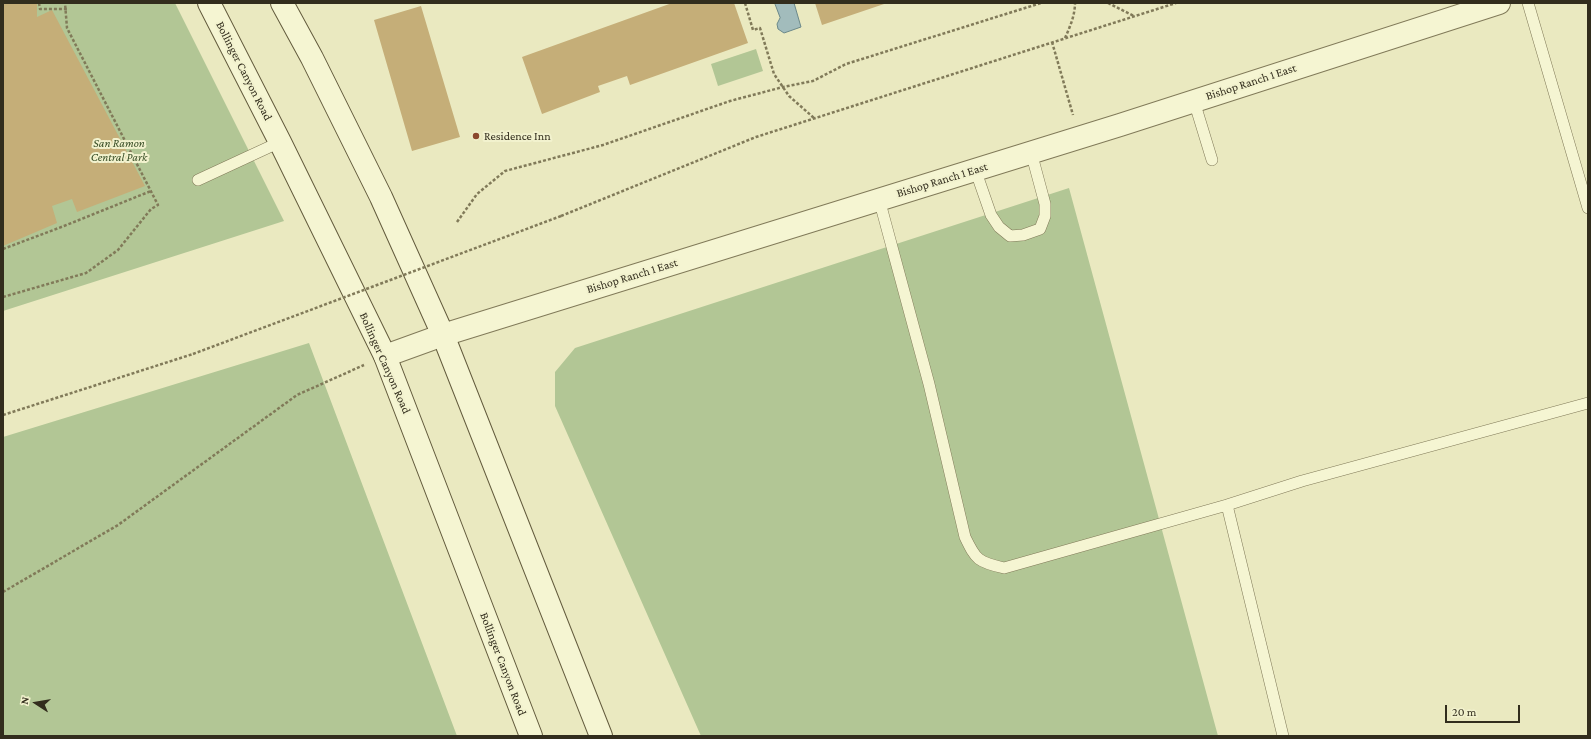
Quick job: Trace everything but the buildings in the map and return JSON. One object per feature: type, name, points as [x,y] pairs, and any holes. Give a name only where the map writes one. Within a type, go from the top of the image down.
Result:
[{"type":"main road","name":"Bollinger Canyon Road","points":[[209,3],[280,142],[385,356],[531,736]]},
{"type":"main road","points":[[282,3],[312,58],[381,197],[442,335],[601,736]]},
{"type":"main road","name":"Bishop Ranch 1 East","points":[[385,356],[442,335],[1080,137],[1499,3]]},
{"type":"lane","points":[[1528,3],[1588,208]]},
{"type":"lane","points":[[1194,101],[1212,160]]},
{"type":"lane","points":[[198,180],[280,142]]},
{"type":"lane","points":[[975,169],[991,215],[999,227],[1010,236],[1023,235],[1040,229],[1045,216],[1045,204],[1031,152]]},
{"type":"lane","points":[[879,199],[929,384],[965,537],[974,555],[984,564],[1004,568],[1227,505],[1302,481],[1588,403]]},
{"type":"lane","points":[[1227,505],[1283,736]]},
{"type":"path","points":[[39,3],[40,9],[67,9]]},
{"type":"path","points":[[3,292],[4,297],[86,273],[118,250],[151,209],[158,205],[67,28],[67,9],[65,3]]},
{"type":"path","points":[[745,3],[753,30],[760,28],[774,74],[789,96],[814,118]]},
{"type":"path","points":[[457,222],[477,194],[506,171],[603,145],[730,101],[813,81],[846,64],[1041,3]]},
{"type":"path","points":[[1065,38],[1075,9],[1075,3]]},
{"type":"path","points":[[1108,3],[1134,16]]},
{"type":"path","points":[[3,415],[193,354],[561,216],[756,137],[1176,3]]},
{"type":"path","points":[[1052,42],[1080,137]]},
{"type":"path","points":[[3,249],[151,191]]},
{"type":"path","points":[[3,592],[118,525],[297,395],[385,356]]},
{"type":"green space","name":"San Ramon Central Park","points":[[3,3],[175,3],[284,221],[3,311]]},
{"type":"green space","points":[[756,49],[763,71],[718,86],[711,64]]},
{"type":"green space","points":[[1069,188],[1218,736],[701,736],[555,406],[555,372],[575,348]]},
{"type":"green space","points":[[309,343],[457,736],[3,736],[3,437]]},
{"type":"water","points":[[775,3],[794,3],[801,27],[784,33],[778,29],[777,24],[780,18]]},
{"type":"place","name":"Residence Inn","points":[[476,136]]}]
